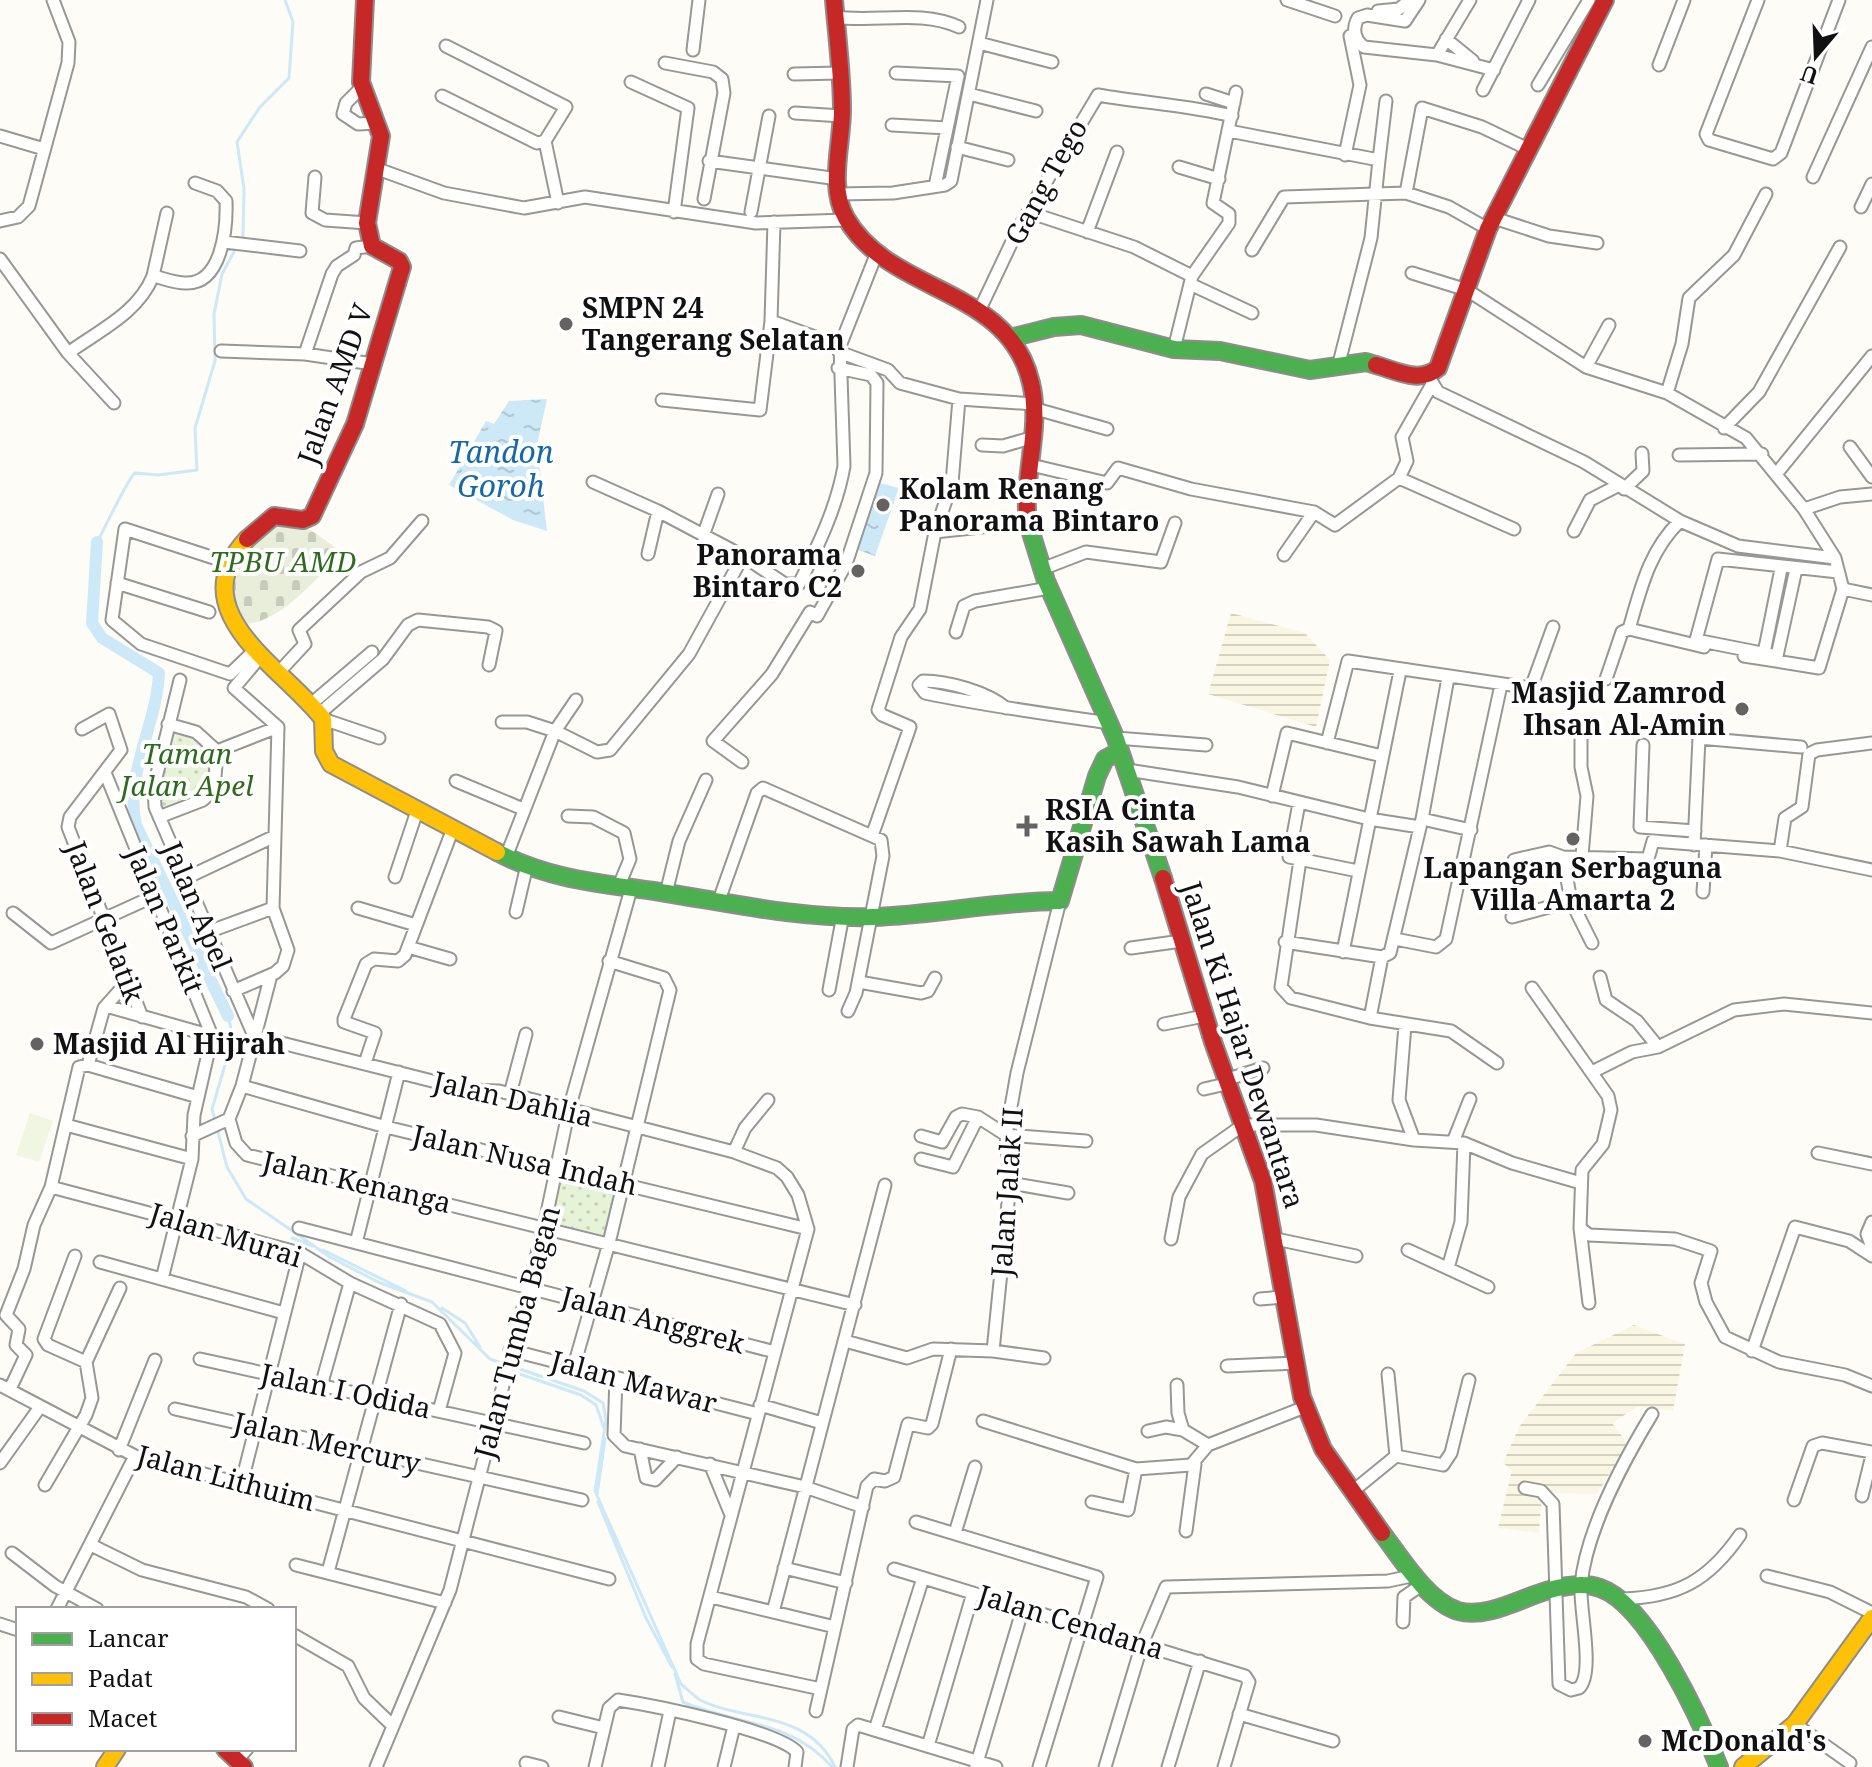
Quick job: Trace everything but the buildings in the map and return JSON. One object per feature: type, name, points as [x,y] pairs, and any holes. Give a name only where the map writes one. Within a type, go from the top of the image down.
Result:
[{"type":"street","points":[[0,221],[18,217],[29,206],[69,53],[69,42],[53,0]]},
{"type":"street","points":[[305,354],[337,266],[354,255],[356,248],[372,246],[367,223],[381,136],[363,86],[365,0]]},
{"type":"street","points":[[693,50],[699,0]]},
{"type":"street","points":[[709,161],[838,187],[893,193],[951,181],[987,0]]},
{"type":"street","points":[[1287,0],[1335,16]]},
{"type":"street","points":[[1345,155],[1360,85],[1350,20],[1353,13],[1399,9],[1410,0]]},
{"type":"street","points":[[1419,0],[1405,21],[1367,15],[1358,18],[1353,27],[1357,41],[1364,47],[1437,55],[1477,63],[1494,70]]},
{"type":"street","points":[[1437,55],[1470,0]]},
{"type":"street","points":[[1483,90],[1529,0]]},
{"type":"street","points":[[1659,65],[1684,0]]},
{"type":"street","points":[[1758,0],[1707,129],[1709,140],[1773,159],[1781,153],[1839,0]]},
{"type":"street","points":[[1538,85],[1599,1]]},
{"type":"street","points":[[1031,465],[1107,483],[1118,468],[1191,489],[1314,512],[1335,525],[1399,478],[1407,461],[1402,437],[1438,368],[1491,223],[1599,1]]},
{"type":"street","points":[[834,8],[863,21],[918,16],[945,20],[959,27]]},
{"type":"street","name":"Jalan Ki Hajar Dewantara","points":[[834,8],[842,116],[838,187],[846,220],[876,255],[981,307],[1010,338],[1026,366],[1035,407],[1028,522],[1049,588],[1127,770],[1182,941],[1185,976],[1204,1016],[1266,1191],[1305,1407],[1319,1442],[1420,1580],[1453,1609],[1484,1611],[1554,1589],[1581,1585],[1603,1588],[1622,1599]]},
{"type":"street","points":[[1446,39],[1477,63]]},
{"type":"street","points":[[979,43],[1052,62]]},
{"type":"street","points":[[446,46],[566,107],[545,141],[558,203]]},
{"type":"street","points":[[1813,177],[1872,47]]},
{"type":"street","points":[[665,63],[713,72],[722,79],[724,93],[704,199]]},
{"type":"street","points":[[794,74],[840,73]]},
{"type":"street","points":[[896,73],[958,76],[935,186]]},
{"type":"street","points":[[631,82],[688,108],[674,212]]},
{"type":"street","points":[[363,86],[346,103],[343,114],[358,124],[377,123]]},
{"type":"street","points":[[969,94],[1036,111]]},
{"type":"street","points":[[1174,349],[1191,280],[1229,223],[1229,214],[1213,203],[1235,97],[1206,94]]},
{"type":"street","name":"Gang Tego","points":[[981,307],[1028,212],[1098,95],[1155,105],[1191,106],[1232,116]]},
{"type":"street","points":[[442,96],[537,143],[545,141]]},
{"type":"street","points":[[1339,363],[1371,238],[1386,101]]},
{"type":"street","points":[[1406,193],[1422,108],[1482,127],[1528,149]]},
{"type":"street","points":[[795,113],[842,116]]},
{"type":"street","points":[[751,212],[769,116]]},
{"type":"street","points":[[892,125],[947,128]]},
{"type":"street","points":[[1229,131],[1379,160]]},
{"type":"street","points":[[0,136],[44,149]]},
{"type":"street","points":[[957,147],[1008,160]]},
{"type":"street","points":[[1087,232],[1117,152]]},
{"type":"street","points":[[1179,167],[1219,179]]},
{"type":"street","points":[[375,168],[444,193],[524,208],[585,197],[674,212],[774,222],[846,220]]},
{"type":"street","points":[[315,177],[312,213],[325,220],[367,223]]},
{"type":"street","points":[[195,183],[217,191],[226,201],[234,243]]},
{"type":"street","points":[[1861,207],[1871,189]]},
{"type":"street","points":[[1252,250],[1284,197],[1406,193],[1491,223],[1597,243]]},
{"type":"street","points":[[1667,393],[1682,344],[1689,298],[1734,255],[1766,194]]},
{"type":"street","points":[[1028,212],[1134,247],[1252,313]]},
{"type":"street","points":[[68,353],[141,300],[153,276],[167,213]]},
{"type":"street","points":[[662,400],[760,410],[771,321],[774,222]]},
{"type":"street","points":[[234,243],[300,251]]},
{"type":"street","points":[[153,276],[187,284],[202,280],[234,243]]},
{"type":"street","name":"Jalan AMD V","points":[[318,712],[237,632],[227,611],[223,582],[228,562],[239,546],[274,516],[303,520],[312,516],[355,424],[402,267],[399,261],[372,246]]},
{"type":"street","points":[[1724,428],[1759,392],[1775,358],[1840,247]]},
{"type":"street","points":[[593,482],[658,511],[793,586],[799,584],[841,484],[844,416],[838,368],[840,349],[876,255]]},
{"type":"street","points":[[0,259],[68,353],[114,403]]},
{"type":"street","points":[[1412,273],[1467,290],[1586,367],[1667,393],[1746,438],[1804,509],[1835,558],[1843,589],[1819,668],[1786,666],[1623,629],[1606,679]]},
{"type":"street","points":[[771,321],[888,370],[900,383],[959,399],[1035,407],[1107,429]]},
{"type":"street","points":[[1010,338],[1054,327],[1081,325],[1174,349],[1220,351],[1310,370],[1339,363],[1366,362],[1430,380],[1584,462],[1680,521],[1743,548],[1835,558]]},
{"type":"street","points":[[1586,367],[1609,325]]},
{"type":"street","points":[[221,351],[305,354],[373,364]]},
{"type":"street","points":[[1777,473],[1872,356]]},
{"type":"street","points":[[742,762],[713,741],[772,674],[810,612],[817,616],[846,564],[876,473],[877,383],[871,375],[838,368]]},
{"type":"street","points":[[872,836],[910,727],[882,715],[878,710],[901,637],[920,609],[935,532],[952,483],[959,399]]},
{"type":"street","points":[[982,445],[1003,446],[1034,437]]},
{"type":"street","points":[[1850,447],[1872,477]]},
{"type":"street","points":[[1574,531],[1590,500],[1621,487],[1643,471],[1642,453]]},
{"type":"street","points":[[1679,455],[1762,454]]},
{"type":"street","points":[[1399,478],[1514,529]]},
{"type":"street","points":[[703,536],[718,494]]},
{"type":"street","points":[[1804,509],[1840,497],[1872,494]]},
{"type":"street","points":[[648,554],[658,511]]},
{"type":"street","points":[[1284,555],[1314,512]]},
{"type":"street","points":[[278,673],[305,644],[299,630],[361,572],[390,558],[422,521]]},
{"type":"street","points":[[1629,629],[1649,560],[1663,538],[1680,521]]},
{"type":"street","points":[[935,532],[1028,522]]},
{"type":"street","points":[[1042,569],[1086,552],[1161,562],[1175,523]]},
{"type":"street","points":[[214,558],[125,529],[112,620],[141,644],[230,674],[258,653]]},
{"type":"street","points":[[502,722],[527,722],[555,731],[597,752],[610,750],[689,654],[743,556]]},
{"type":"street","points":[[1796,569],[1777,656],[1696,640],[1718,559],[1781,569],[1796,569],[1838,572]]},
{"type":"street","points":[[1764,653],[1781,569]]},
{"type":"street","points":[[117,583],[209,612]]},
{"type":"street","points":[[956,632],[964,606],[975,601],[1049,588]]},
{"type":"street","points":[[1843,589],[1872,595]]},
{"type":"street","points":[[318,712],[383,659],[408,625],[418,620],[488,627],[496,631],[489,665]]},
{"type":"street","points":[[1327,743],[1348,661],[1531,688],[1553,627]]},
{"type":"street","points":[[318,712],[372,652]]},
{"type":"street","points":[[258,653],[234,688],[278,727]]},
{"type":"street","points":[[1343,952],[1400,671]]},
{"type":"street","points":[[1285,942],[1382,957],[1390,953],[1421,823],[1448,678]]},
{"type":"street","name":"Jalan Apel","points":[[180,680],[153,795],[159,817],[254,1036]]},
{"type":"street","points":[[1006,708],[995,699],[935,682],[923,681],[919,685],[925,693],[1006,708],[1115,737],[1206,745]]},
{"type":"street","points":[[1395,939],[1436,947],[1444,942],[1501,685]]},
{"type":"street","points":[[506,857],[555,731],[576,700]]},
{"type":"street","points":[[318,712],[324,751],[331,764],[452,831],[527,865],[578,882],[779,912],[870,917],[952,912],[1012,901],[1060,901],[1097,776],[1115,737]]},
{"type":"street","points":[[318,712],[379,738]]},
{"type":"street","points":[[82,729],[109,714],[121,750],[106,775]]},
{"type":"street","points":[[168,724],[196,732],[217,751]]},
{"type":"street","points":[[217,751],[278,727]]},
{"type":"street","points":[[233,991],[271,975],[283,966],[288,950],[273,908],[278,727]]},
{"type":"street","points":[[1272,796],[1285,734],[1382,756]]},
{"type":"street","points":[[1581,736],[1581,767],[1587,796],[1582,856]]},
{"type":"street","points":[[1703,892],[1700,845],[1695,831],[1699,738],[1801,747]]},
{"type":"street","points":[[1780,851],[1785,818],[1802,807],[1809,754],[1817,750],[1872,743]]},
{"type":"street","points":[[1643,745],[1640,827],[1695,831]]},
{"type":"street","points":[[159,817],[212,795],[217,751]]},
{"type":"street","points":[[1127,770],[1238,787],[1369,819],[1471,830]]},
{"type":"street","name":"Jalan Gelatik","points":[[106,775],[70,817],[68,827],[142,1017]]},
{"type":"street","name":"Jalan Parkit","points":[[106,775],[152,897],[212,1036]]},
{"type":"street","points":[[666,893],[679,841],[706,780]]},
{"type":"street","points":[[456,781],[523,809]]},
{"type":"street","points":[[718,903],[757,793],[765,787],[881,840],[883,856],[859,982],[848,1011]]},
{"type":"street","points":[[1299,803],[1288,854],[1300,860],[1358,871]]},
{"type":"street","points":[[395,877],[417,811]]},
{"type":"street","name":"Jalan Tumba Bagan","points":[[376,1767],[391,1724],[445,1603],[463,1543],[559,1167],[569,1109],[609,961],[625,888],[630,859],[624,833],[593,817],[568,816]]},
{"type":"street","points":[[365,1063],[375,1033],[344,1022],[344,1019],[361,974],[374,959],[400,960],[408,947],[452,831]]},
{"type":"street","points":[[186,878],[275,836]]},
{"type":"street","points":[[1514,860],[1549,852],[1563,857],[1648,859],[1653,841],[1780,851],[1872,870]]},
{"type":"street","points":[[1563,857],[1571,901],[1592,943]]},
{"type":"street","points":[[1300,860],[1285,942],[1281,987],[1287,996],[1370,1018],[1451,1031],[1497,1063]]},
{"type":"street","points":[[516,912],[527,865]]},
{"type":"street","points":[[1839,871],[1872,877]]},
{"type":"street","points":[[13,913],[51,943],[152,897]]},
{"type":"street","name":"Jalan Jalak II","points":[[993,1351],[1010,1183],[1006,1135],[1017,1073],[1060,901]]},
{"type":"street","points":[[1512,917],[1571,901]]},
{"type":"street","points":[[208,932],[273,908]]},
{"type":"street","points":[[358,908],[416,925]]},
{"type":"street","points":[[829,990],[843,915]]},
{"type":"street","points":[[1131,948],[1182,941]]},
{"type":"street","points":[[408,947],[450,959]]},
{"type":"street","points":[[1370,1018],[1382,957]]},
{"type":"street","points":[[574,1366],[609,1243],[670,986],[664,978],[609,961]]},
{"type":"street","points":[[192,1136],[225,1120],[242,1086],[271,975]]},
{"type":"street","points":[[1600,977],[1606,1000],[1637,1021],[1658,1047]]},
{"type":"street","points":[[859,982],[921,993],[928,991],[935,978]]},
{"type":"street","points":[[5,1387],[26,1355],[16,1345],[19,1329],[8,1321],[6,1315],[24,1269],[37,1217],[51,1187],[66,1125],[106,1006],[128,981]]},
{"type":"street","points":[[1532,988],[1608,1096],[1611,1110],[1603,1144],[1582,1170],[1580,1228],[1589,1303]]},
{"type":"street","points":[[1592,1072],[1632,1052],[1658,1047],[1734,1010],[1784,1004],[1872,1013]]},
{"type":"street","points":[[106,1006],[212,1036],[198,1097],[192,1159],[162,1279]]},
{"type":"street","points":[[1164,1024],[1204,1016]]},
{"type":"street","points":[[1405,1025],[1399,1100],[1414,1140]]},
{"type":"street","points":[[510,1094],[526,1034]]},
{"type":"street","name":"Jalan Dahlia","points":[[254,1036],[468,1090],[510,1094],[734,1152],[771,1166],[787,1177],[808,1229]]},
{"type":"street","points":[[85,1065],[198,1097]]},
{"type":"street","points":[[1204,1089],[1263,1068]]},
{"type":"street","points":[[356,1243],[399,1072]]},
{"type":"street","name":"Jalan Nusa Indah","points":[[242,1086],[386,1127],[808,1229]]},
{"type":"street","points":[[1448,1268],[1461,1222],[1458,1142],[1470,1099]]},
{"type":"street","points":[[734,1152],[745,1128],[768,1100]]},
{"type":"street","points":[[921,1136],[940,1143],[958,1116],[978,1117],[1006,1135],[1086,1141]]},
{"type":"street","points":[[921,1159],[953,1167],[978,1117]]},
{"type":"street","name":"Jalan Kenanga","points":[[225,1120],[236,1143],[247,1155],[855,1305]]},
{"type":"street","points":[[66,1125],[192,1159]]},
{"type":"street","points":[[1171,1239],[1179,1197],[1202,1154],[1243,1125],[1316,1125],[1414,1140],[1458,1142],[1512,1163],[1581,1183]]},
{"type":"street","points":[[1818,1153],[1872,1164]]},
{"type":"street","points":[[1010,1183],[1068,1193]]},
{"type":"street","points":[[773,1612],[885,1185]]},
{"type":"street","name":"Jalan Murai","points":[[51,1187],[177,1217],[300,1253],[350,1283],[440,1324],[455,1353],[439,1411]]},
{"type":"street","points":[[1872,1222],[1867,1234],[1872,1247]]},
{"type":"street","points":[[1752,1351],[1795,1227],[1849,1241],[1872,1256]]},
{"type":"street","name":"Jalan Anggrek","points":[[299,1228],[775,1352]]},
{"type":"street","points":[[1580,1228],[1589,1235],[1675,1239],[1711,1251],[1701,1283],[1706,1302],[1725,1337],[1779,1362],[1845,1375],[1872,1386]]},
{"type":"street","points":[[808,1229],[697,1644],[699,1661],[821,1689]]},
{"type":"street","points":[[1276,1239],[1356,1256]]},
{"type":"street","points":[[1408,1250],[1488,1287]]},
{"type":"street","points":[[241,1485],[300,1253]]},
{"type":"street","points":[[75,1256],[44,1339],[48,1345],[86,1362]]},
{"type":"street","points":[[100,1262],[284,1313]]},
{"type":"street","points":[[321,1386],[350,1283]]},
{"type":"street","points":[[45,1485],[80,1429],[92,1398],[86,1362],[120,1288]]},
{"type":"street","points":[[1260,1299],[1283,1297]]},
{"type":"street","points":[[328,1572],[401,1304]]},
{"type":"street","points":[[845,1341],[914,1359],[933,1349],[993,1351],[1044,1358]]},
{"type":"street","points":[[816,1711],[870,1482],[894,1477],[908,1424],[928,1428],[932,1424],[951,1349]]},
{"type":"street","name":"Jalan Mawar","points":[[509,1355],[574,1366],[822,1423]]},
{"type":"street","name":"Jalan I Odida","points":[[200,1359],[584,1443]]},
{"type":"street","points":[[119,1450],[155,1360]]},
{"type":"street","points":[[1227,1366],[1296,1363]]},
{"type":"street","points":[[1388,1374],[1396,1456]]},
{"type":"street","points":[[616,1378],[614,1435],[625,1446],[805,1487],[863,1507]]},
{"type":"street","points":[[1353,1491],[1396,1456],[1443,1465],[1451,1453],[1469,1380]]},
{"type":"street","points":[[1177,1385],[1178,1413],[1183,1430]]},
{"type":"street","name":"Jalan Lithuim","points":[[5,1387],[135,1456],[609,1579]]},
{"type":"street","points":[[0,1463],[40,1407]]},
{"type":"street","points":[[1186,1531],[1195,1464],[1208,1445],[1305,1407]]},
{"type":"street","name":"Jalan Mercury","points":[[175,1409],[582,1500]]},
{"type":"street","points":[[1525,1488],[1541,1491],[1553,1504],[1559,1684],[1571,1690],[1579,1688],[1585,1679],[1581,1585],[1602,1511],[1652,1414]]},
{"type":"street","points":[[983,1421],[1136,1469],[1195,1464]]},
{"type":"street","points":[[1148,1431],[1166,1427],[1183,1430],[1208,1445]]},
{"type":"street","points":[[1794,1500],[1816,1444],[1872,1454],[1862,1496]]},
{"type":"street","points":[[640,1449],[646,1478],[655,1480],[677,1457]]},
{"type":"street","points":[[58,1607],[135,1456]]},
{"type":"street","points":[[710,1464],[731,1515]]},
{"type":"street","points":[[955,1533],[975,1467]]},
{"type":"street","points":[[1092,1502],[1128,1510],[1136,1469]]},
{"type":"street","points":[[916,1522],[1093,1573],[1097,1581],[1039,1767]]},
{"type":"street","points":[[1622,1599],[1655,1597],[1682,1589],[1722,1560],[1740,1535]]},
{"type":"street","points":[[91,1545],[142,1570],[246,1597],[264,1607]]},
{"type":"street","points":[[12,1553],[93,1607]]},
{"type":"street","points":[[296,1565],[445,1603]]},
{"type":"street","points":[[784,1568],[846,1583]]},
{"type":"street","name":"Jalan Cendana","points":[[894,1569],[1247,1677],[1249,1682],[1239,1714]]},
{"type":"street","points":[[1743,1767],[1795,1724],[1872,1616],[1830,1592],[1767,1576]]},
{"type":"street","points":[[875,1730],[923,1578]]},
{"type":"street","points":[[1105,1767],[1142,1644],[1163,1591],[1171,1585],[1420,1580]]},
{"type":"street","points":[[1403,1622],[1404,1597],[1420,1580]]},
{"type":"street","points":[[928,1746],[973,1593]]},
{"type":"street","points":[[711,1597],[835,1627]]},
{"type":"street","points":[[1622,1599],[1683,1686],[1719,1767]]},
{"type":"street","points":[[977,1764],[1023,1608]]},
{"type":"street","points":[[296,1636],[348,1666],[364,1698],[391,1724]]},
{"type":"street","points":[[1168,1767],[1200,1661]]},
{"type":"street","points":[[595,1767],[610,1706],[618,1700],[734,1726],[792,1747],[798,1755],[795,1767]]},
{"type":"street","points":[[658,1767],[670,1711]]},
{"type":"street","points":[[1224,1767],[1239,1714],[1333,1741]]},
{"type":"street","points":[[559,1717],[604,1728]]},
{"type":"street","points":[[1795,1724],[1850,1763]]},
{"type":"street","points":[[724,1767],[734,1726]]},
{"type":"street","points":[[847,1767],[854,1727],[875,1730],[977,1764],[996,1767]]},
{"type":"street","points":[[526,1763],[542,1767]]},
{"type":"shaded area","points":[[1231,613],[1305,633],[1330,660],[1316,727],[1208,694]]},
{"type":"shaded area","points":[[1634,1325],[1685,1344],[1673,1411],[1637,1407],[1612,1423],[1628,1444],[1597,1494],[1542,1493],[1539,1533],[1498,1528],[1512,1470],[1503,1463],[1519,1427],[1576,1353]]},
{"type":"green space","name":"TPBU AMD","points":[[283,524],[311,530],[343,553],[281,610],[252,623],[237,624],[229,572],[271,525]]},
{"type":"green space","name":"Taman Jalan Apel","points":[[168,724],[217,751],[214,790],[159,817],[157,775]]},
{"type":"green space","points":[[30,1113],[53,1121],[39,1162],[16,1155]]},
{"type":"green space","points":[[562,1171],[619,1186],[607,1240],[548,1225]]},
{"type":"water","name":"Tandon Goroh","points":[[547,399],[537,445],[547,531],[513,520],[449,485],[486,421],[494,424],[509,401]]},
{"type":"water","name":"Kolam Renang Panorama Bintaro","points":[[880,483],[899,488],[875,556],[858,550]]},
{"type":"waterway","points":[[240,242],[243,236],[244,189],[237,142],[260,107],[289,78],[293,22],[285,0]]},
{"type":"waterway","points":[[97,542],[135,473],[158,475],[197,470],[195,428],[215,361],[214,314],[222,274],[236,248]]},
{"type":"waterway","points":[[97,542],[92,623],[102,638],[159,673],[134,787],[136,825],[228,1016]]},
{"type":"waterway","points":[[215,1120],[212,1109],[233,1038],[228,1016]]},
{"type":"waterway","points":[[217,1128],[227,1167],[246,1199],[330,1257],[378,1282],[432,1302],[490,1359],[504,1364]]},
{"type":"waterway","points":[[292,1238],[313,1246]]},
{"type":"waterway","points":[[323,1250],[406,1291]]},
{"type":"waterway","points":[[442,1308],[465,1323],[480,1347]]},
{"type":"waterway","points":[[511,1366],[584,1391],[603,1403],[606,1420],[595,1491],[681,1684],[700,1700],[717,1707],[774,1720],[809,1736],[835,1767]]},
{"type":"waterway","points":[[511,1371],[581,1395],[596,1405],[604,1428]]},
{"type":"waterway","points":[[597,1495],[605,1439]]},
{"type":"waterway","points":[[598,1502],[646,1618],[672,1667]]},
{"type":"waterway","points":[[675,1674],[683,1702],[781,1732],[799,1740],[832,1767]]},
{"type":"traffic: fast","points":[[1010,338],[1054,327],[1081,325],[1174,349],[1220,351],[1310,370],[1366,362],[1376,365]]},
{"type":"traffic: fast","points":[[1028,523],[1046,581],[1116,739],[1163,878]]},
{"type":"traffic: fast","points":[[497,852],[517,862],[580,880],[821,916],[897,916],[1060,901],[1097,776],[1105,759],[1120,751]]},
{"type":"traffic: fast","points":[[1382,1533],[1425,1589],[1458,1611],[1491,1610],[1573,1585],[1600,1588],[1618,1598],[1636,1616],[1671,1666],[1719,1767]]},
{"type":"traffic: slow","points":[[247,539],[229,566],[225,591],[231,614],[244,637],[323,719],[324,751],[331,764],[497,852]]},
{"type":"traffic: slow","points":[[1743,1767],[1795,1724],[1872,1618]]},
{"type":"traffic: slow","points":[[105,1767],[116,1751]]},
{"type":"traffic: jam","points":[[247,539],[274,516],[303,520],[312,516],[355,424],[402,267],[399,261],[372,246],[367,223],[381,136],[361,82],[365,0]]},
{"type":"traffic: jam","points":[[834,0],[842,96],[837,165],[841,206],[846,218],[866,243],[890,263],[974,308],[999,327],[1019,351],[1034,400],[1027,488],[1028,523]]},
{"type":"traffic: jam","points":[[1376,365],[1416,376],[1438,368],[1488,229],[1605,0]]},
{"type":"traffic: jam","points":[[1163,878],[1213,1042],[1263,1181],[1302,1397],[1323,1449],[1382,1533]]},
{"type":"traffic: jam","points":[[227,1751],[244,1767]]},
{"type":"place","name":"SMPN 24 Tangerang Selatan","points":[[566,324]]},
{"type":"place","name":"Kolam Renang Panorama Bintaro","points":[[883,505]]},
{"type":"place","name":"Panorama Bintaro C2","points":[[858,571]]},
{"type":"place","name":"Masjid Zamrod Ihsan Al-Amin","points":[[1742,709]]},
{"type":"place","name":"RSIA Cinta Kasih Sawah Lama","points":[[1027,826]]},
{"type":"place","name":"Lapangan Serbaguna Villa Amarta 2","points":[[1573,839]]},
{"type":"place","name":"Masjid Al Hijrah","points":[[37,1044]]},
{"type":"place","name":"McDonald's","points":[[1645,1741]]}]
